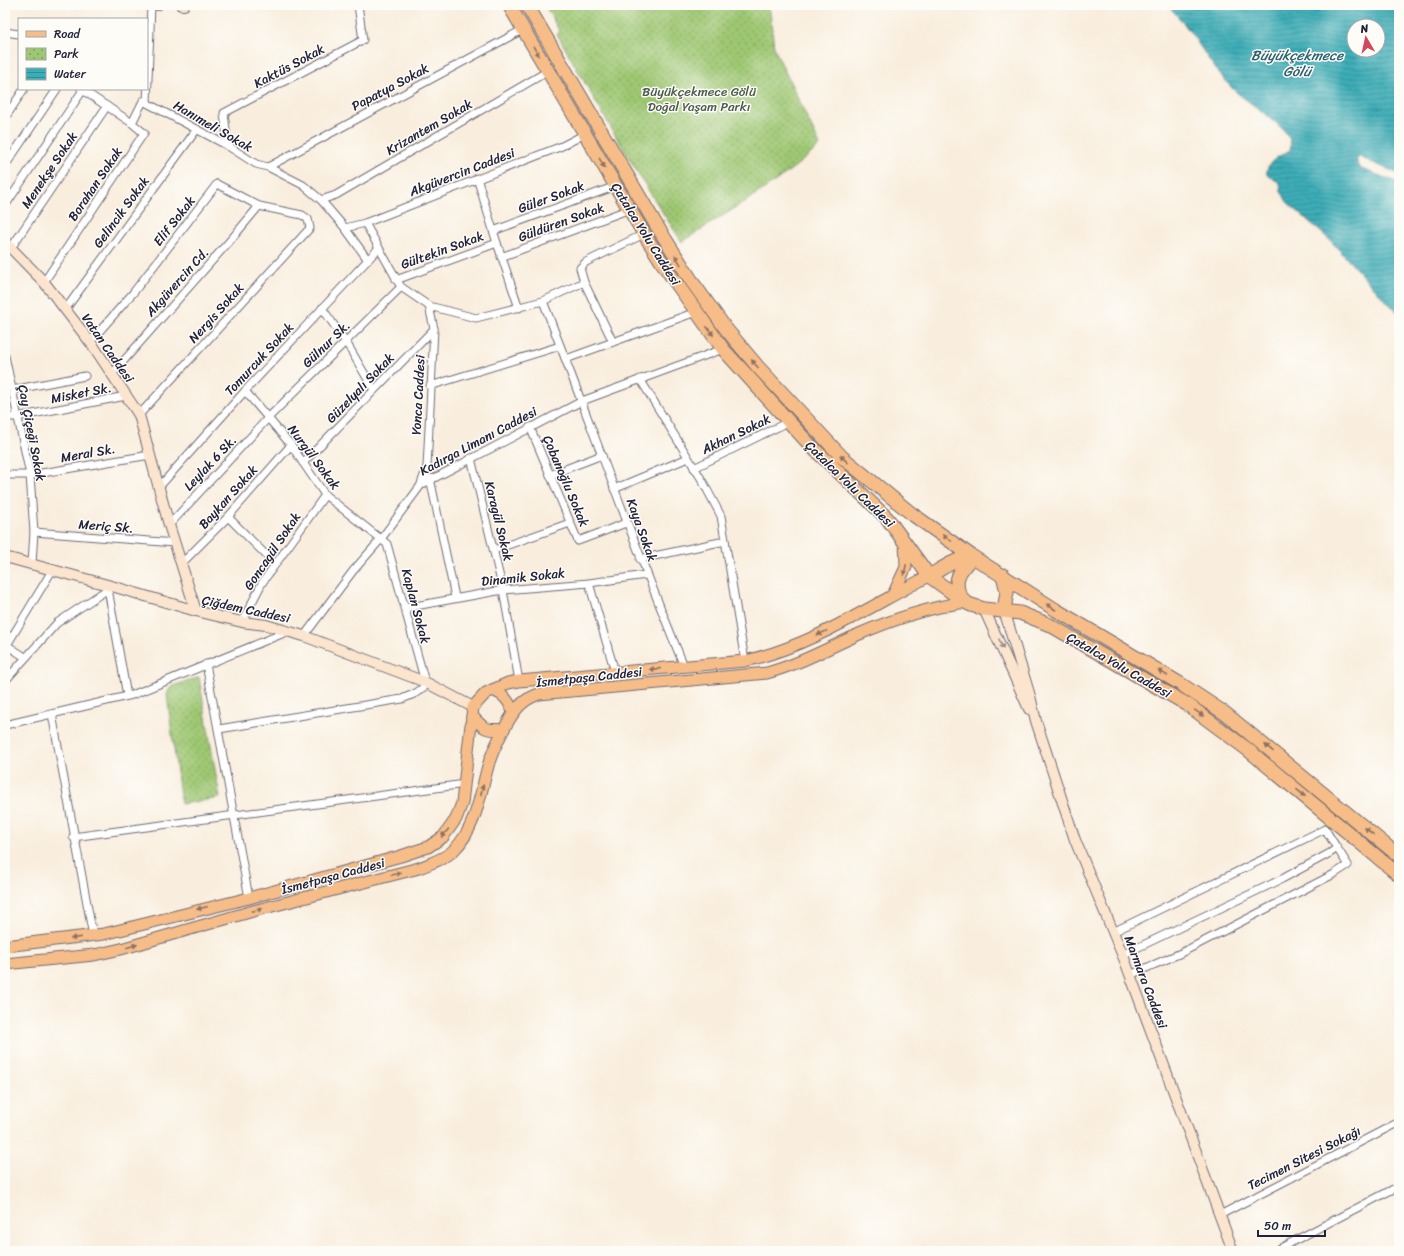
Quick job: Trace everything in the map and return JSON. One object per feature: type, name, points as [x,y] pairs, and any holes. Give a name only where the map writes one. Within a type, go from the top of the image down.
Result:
[{"type":"highway","name":"Çatalca Yolu Caddesi","points":[[509,5],[644,234],[696,312],[723,349],[810,445],[877,506],[896,527],[913,556],[929,576],[964,602],[984,609],[1004,610],[1035,618],[1050,625],[1188,705],[1247,749],[1399,875]]},
{"type":"highway","name":"Çatalca Yolu Caddesi","points":[[529,6],[678,260],[709,305],[741,348],[777,390],[842,457],[912,514],[973,557],[1056,610],[1179,683],[1226,714],[1399,856]]},
{"type":"highway","points":[[929,576],[961,558],[973,557]]},
{"type":"highway","points":[[964,602],[959,595],[956,586],[957,577],[962,567],[973,557]]},
{"type":"highway","points":[[1003,575],[1007,592],[1004,610]]},
{"type":"main road","points":[[893,595],[906,567],[905,542]]},
{"type":"main road","name":"İsmetpaşa Caddesi","points":[[5,946],[92,936],[219,904],[249,898],[428,847],[443,837],[456,819],[462,802],[465,784],[473,711],[480,698],[492,690],[508,683],[519,681],[745,661],[780,651],[848,620],[929,576]]},
{"type":"main road","name":"İsmetpaşa Caddesi","points":[[5,964],[94,955],[121,949],[223,920],[419,868],[441,859],[454,850],[473,819],[492,752],[504,728],[514,711],[522,702],[538,694],[767,674],[792,666],[856,636],[915,613],[964,602]]},
{"type":"main road","points":[[848,620],[856,636]]},
{"type":"main road","points":[[688,666],[694,680]]},
{"type":"main road","points":[[492,690],[502,694],[508,700],[514,711]]},
{"type":"main road","points":[[473,711],[481,726],[488,730],[504,728]]},
{"type":"main road","points":[[370,864],[373,880]]},
{"type":"main road","points":[[219,904],[223,920]]},
{"type":"main road","points":[[92,936],[94,955]]},
{"type":"street","points":[[148,60],[152,5]]},
{"type":"street","name":"Kaktüs Sokak","points":[[228,146],[224,113],[363,40],[358,5]]},
{"type":"street","name":"Papatya Sokak","points":[[268,167],[524,29]]},
{"type":"street","points":[[5,32],[18,34]]},
{"type":"street","name":"Krizantem Sokak","points":[[321,200],[336,195],[548,71]]},
{"type":"street","points":[[5,118],[23,90]]},
{"type":"street","points":[[5,166],[56,90]]},
{"type":"street","points":[[5,206],[82,90],[132,123],[145,102],[146,90]]},
{"type":"street","name":"Hanımeli Sokak","points":[[145,102],[228,146],[256,164],[268,167],[303,185],[321,200],[345,228],[368,260]]},
{"type":"street","name":"Menekşe Sokak","points":[[8,245],[106,106]]},
{"type":"street","name":"Borahan Sokak","points":[[44,282],[144,133],[132,123]]},
{"type":"street","name":"Gelincik Sokak","points":[[65,310],[197,129]]},
{"type":"street","name":"Akgüvercin Caddesi","points":[[345,228],[365,223],[562,146],[585,134]]},
{"type":"street","points":[[477,178],[496,243],[519,308]]},
{"type":"street","name":"Elif Sokak","points":[[90,342],[133,293],[217,184],[258,206],[302,215],[308,219],[310,228]]},
{"type":"street","name":"Güler Sokak","points":[[493,231],[616,186]]},
{"type":"street","name":"Akgüvercin Cd.","points":[[112,374],[234,236],[258,206]]},
{"type":"street","name":"Güldüren Sokak","points":[[501,257],[630,209]]},
{"type":"street","points":[[365,223],[378,249],[401,287],[429,306],[476,318],[543,301],[584,282]]},
{"type":"street","name":"Nergis Sokak","points":[[139,415],[310,228]]},
{"type":"street","points":[[613,342],[584,282],[580,268],[586,262],[644,234]]},
{"type":"street","name":"Gültekin Sokak","points":[[396,280],[496,243]]},
{"type":"street","name":"Vatan Caddesi","points":[[8,245],[44,282],[90,342],[139,415],[169,525],[176,543],[196,611]]},
{"type":"street","name":"Tomurcuk Sokak","points":[[159,487],[245,391],[378,249]]},
{"type":"street","name":"Gülnur Sk.","points":[[268,418],[401,287]]},
{"type":"street","name":"Kaya Sokak","points":[[543,301],[582,401],[646,575],[688,666]]},
{"type":"street","name":"Yonca Caddesi","points":[[421,485],[427,468],[434,329],[429,306]]},
{"type":"street","points":[[322,308],[346,342],[374,390]]},
{"type":"street","points":[[566,359],[696,312]]},
{"type":"street","name":"Güzelyalı Sokak","points":[[303,463],[434,329]]},
{"type":"street","points":[[430,386],[560,346]]},
{"type":"street","name":"Kadırga Limanı Caddesi","points":[[304,636],[353,571],[381,539],[421,485],[430,478],[582,401],[640,378],[723,349]]},
{"type":"street","name":"Çay Çiçeği Sokak","points":[[5,356],[30,476],[34,532],[32,564]]},
{"type":"street","points":[[12,390],[85,376]]},
{"type":"street","points":[[640,378],[721,516],[745,661]]},
{"type":"street","name":"Nurgül Sokak","points":[[245,391],[291,445],[325,495],[381,539]]},
{"type":"street","name":"Misket Sk.","points":[[5,417],[17,417],[126,396]]},
{"type":"street","name":"Leylak 6 Sk.","points":[[169,525],[268,418]]},
{"type":"street","name":"Akhan Sokak","points":[[694,468],[788,422]]},
{"type":"street","name":"Çobanoğlu Sokak","points":[[530,427],[578,541],[626,522]]},
{"type":"street","name":"Baykan Sokak","points":[[182,563],[228,517],[291,445]]},
{"type":"street","name":"Meral Sk.","points":[[5,475],[30,476],[150,455]]},
{"type":"street","points":[[550,475],[602,455]]},
{"type":"street","name":"Karagül Sokak","points":[[471,458],[503,590],[519,681]]},
{"type":"street","name":"Akhan Sokak","points":[[614,489],[688,458]]},
{"type":"street","points":[[430,478],[455,597]]},
{"type":"street","name":"Goncagül Sokak","points":[[242,622],[262,583],[325,495]]},
{"type":"street","points":[[228,517],[275,564]]},
{"type":"street","points":[[494,550],[570,523]]},
{"type":"street","name":"Meriç Sk.","points":[[34,532],[176,543]]},
{"type":"street","name":"Kaplan Sokak","points":[[381,539],[388,544],[404,608],[426,684]]},
{"type":"street","points":[[640,559],[725,541]]},
{"type":"street","name":"Çiğdem Caddesi","points":[[5,557],[53,569],[111,588],[196,611],[289,631],[426,684],[473,711]]},
{"type":"street","points":[[25,657],[6,645],[53,569]]},
{"type":"street","name":"Dinamik Sokak","points":[[404,608],[455,597],[503,590],[589,583],[646,575]]},
{"type":"street","points":[[589,583],[615,672]]},
{"type":"street","points":[[5,681],[56,623],[111,588],[127,696]]},
{"type":"street","points":[[984,609],[1022,694],[1036,721]]},
{"type":"street","points":[[1004,610],[1036,721]]},
{"type":"street","points":[[5,725],[127,696],[289,631]]},
{"type":"street","points":[[206,664],[249,898]]},
{"type":"street","points":[[219,729],[402,699],[416,693],[426,684]]},
{"type":"street","points":[[52,714],[92,936]]},
{"type":"street","name":"Marmara Caddesi","points":[[1036,721],[1075,840],[1130,975],[1233,1251]]},
{"type":"street","points":[[73,837],[465,784]]},
{"type":"street","points":[[1112,932],[1324,829],[1348,865],[1334,874],[1181,952],[1130,975]]},
{"type":"street","points":[[1122,955],[1282,878],[1337,848]]},
{"type":"street","name":"Tecimen Sitesi Sokağı","points":[[1220,1215],[1399,1122]]},
{"type":"street","points":[[1275,1251],[1399,1186]]},
{"type":"green space","name":"Büyükçekmece Gölü Doğal Yaşam Parkı","points":[[545,5],[767,5],[770,11],[774,48],[820,145],[771,184],[682,242],[602,113],[557,34],[560,32]]},
{"type":"green space","points":[[199,677],[220,798],[181,804],[167,695],[170,687]]},
{"type":"water","name":"Büyükçekmece Gölü","points":[[1167,5],[1399,5],[1399,174],[1357,156],[1357,163],[1359,168],[1399,183],[1399,314],[1331,241],[1287,202],[1281,191],[1280,183],[1267,175],[1268,166],[1278,157],[1290,150],[1291,144],[1286,132],[1273,120],[1236,92],[1226,82],[1186,26]]}]
